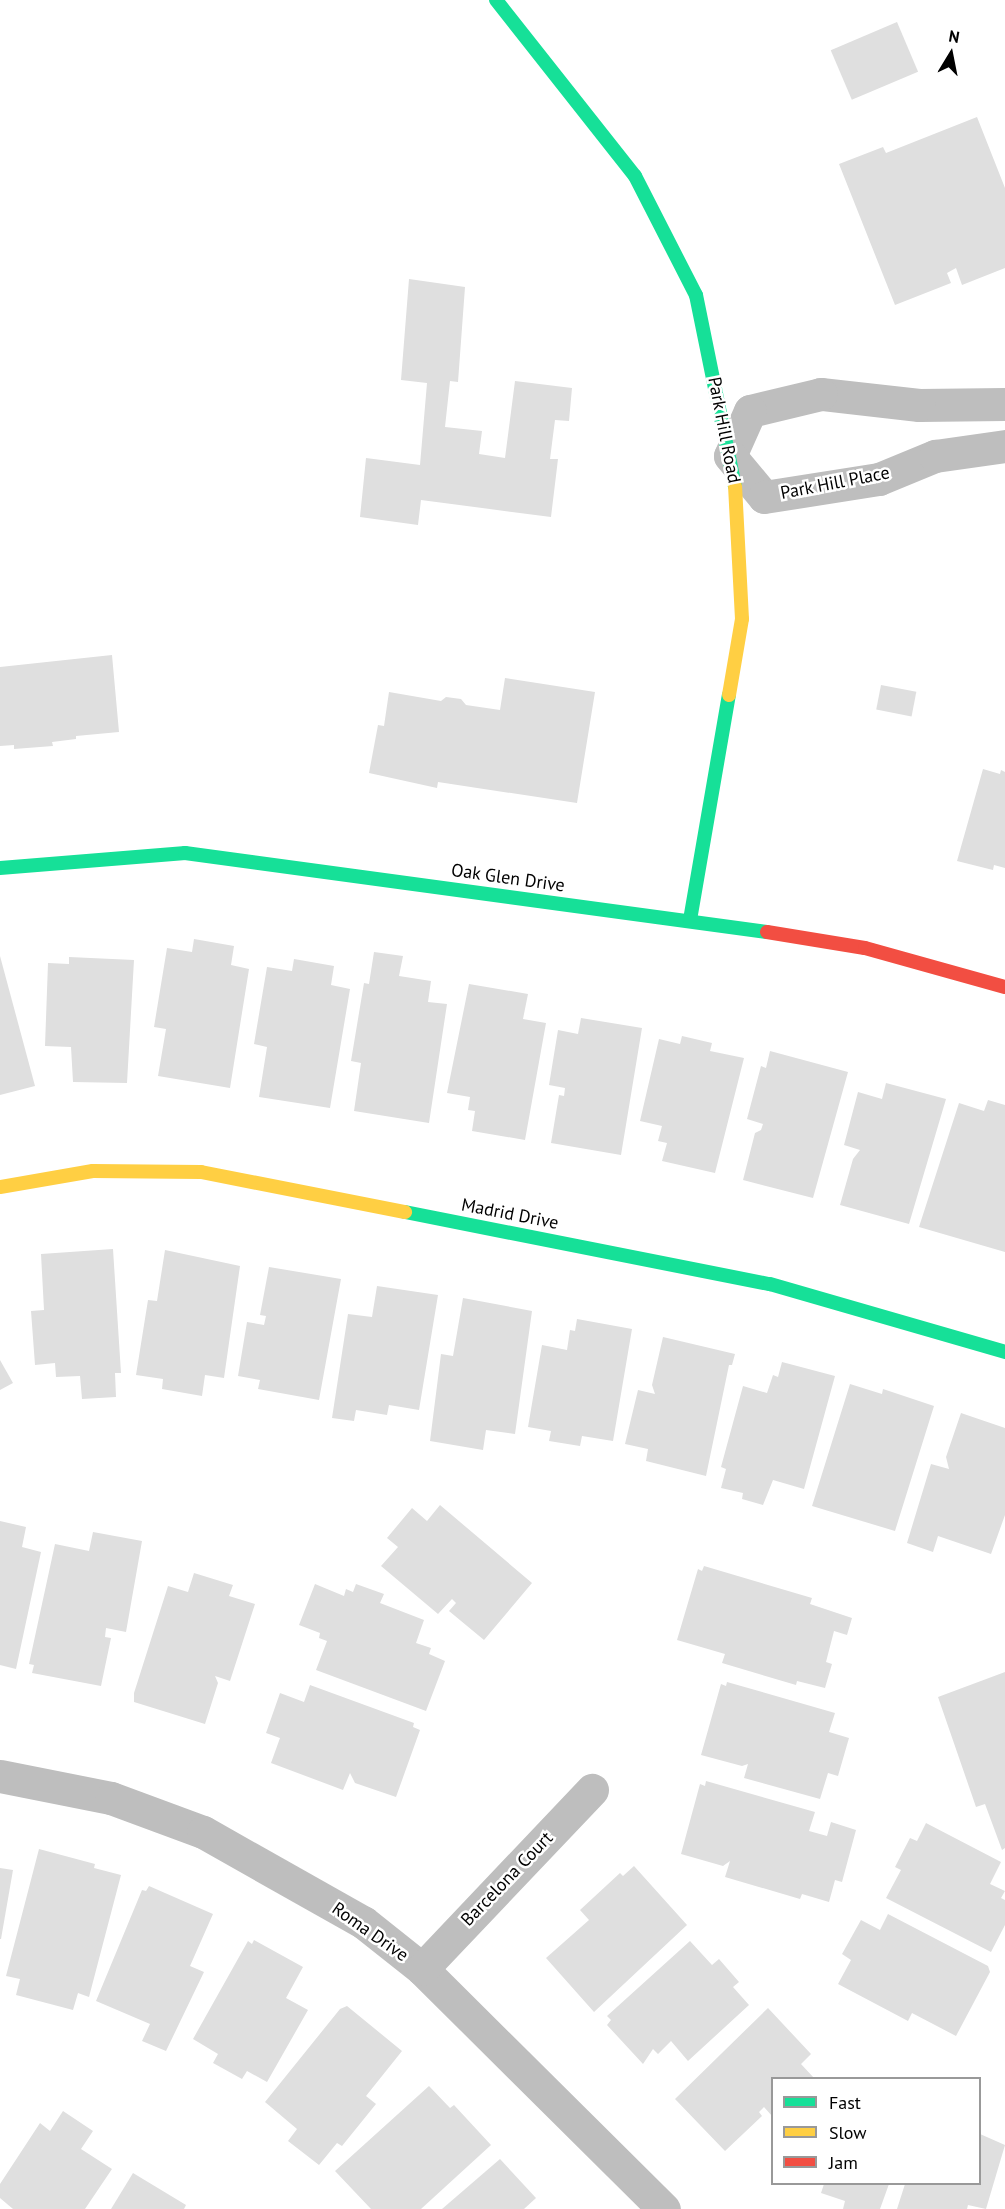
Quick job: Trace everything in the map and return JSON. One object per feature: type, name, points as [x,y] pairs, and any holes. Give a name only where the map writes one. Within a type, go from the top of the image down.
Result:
[{"type":"street","name":"Park Hill Road","points":[[496,0],[635,176],[691,285],[730,456],[738,501],[742,619],[690,920]]},
{"type":"street","name":"Park Hill Road","points":[[730,456],[750,411],[821,394],[919,405],[1005,404]]},
{"type":"street","name":"Park Hill Place","points":[[730,456],[764,497],[879,479],[935,456],[1005,446]]},
{"type":"street","name":"Oak Glen Drive","points":[[0,868],[185,853],[690,920],[865,948],[1005,987]]},
{"type":"street","name":"Madrid Drive","points":[[0,1187],[93,1171],[201,1172],[770,1284],[1005,1352]]},
{"type":"street","name":"Roma Drive","points":[[0,1776],[111,1798],[203,1832],[363,1922],[422,1969],[664,2209]]},
{"type":"street","name":"Barcelona Court","points":[[422,1969],[592,1790]]},
{"type":"building","points":[[897,22],[918,72],[852,100],[831,50]]},
{"type":"building","points":[[977,117],[1005,188],[1005,268],[962,285],[956,268],[947,273],[951,283],[895,305],[839,164],[883,147],[886,153]]},
{"type":"building","points":[[409,279],[465,287],[458,382],[450,381],[445,427],[482,431],[479,454],[505,458],[515,381],[572,388],[569,421],[555,420],[550,459],[558,459],[551,517],[421,500],[418,525],[360,517],[366,458],[420,465],[427,383],[401,380]]},
{"type":"building","points":[[112,655],[119,732],[76,736],[76,739],[52,742],[53,746],[14,749],[14,745],[0,746],[0,667]]},
{"type":"building","points":[[505,678],[595,692],[577,803],[438,782],[437,788],[369,773],[378,725],[384,726],[389,692],[441,701],[446,697],[461,699],[466,705],[500,710]]},
{"type":"building","points":[[881,685],[916,692],[912,716],[876,710]]},
{"type":"building","points":[[983,769],[1000,774],[1001,770],[1005,772],[1005,868],[994,865],[993,870],[957,861]]},
{"type":"building","points":[[194,939],[234,946],[231,965],[249,969],[230,1088],[158,1076],[166,1029],[154,1027],[167,948],[192,952]]},
{"type":"building","points":[[374,952],[403,956],[399,976],[431,981],[428,1002],[447,1004],[429,1123],[354,1111],[361,1063],[351,1061],[364,983],[369,984]]},
{"type":"building","points":[[0,956],[35,1086],[0,1095]]},
{"type":"building","points":[[69,957],[134,960],[127,1083],[73,1082],[71,1047],[45,1046],[48,963],[69,964]]},
{"type":"building","points":[[294,959],[334,966],[331,985],[350,989],[330,1108],[259,1097],[267,1047],[254,1044],[267,967],[292,971]]},
{"type":"building","points":[[469,984],[528,994],[523,1019],[546,1023],[525,1140],[472,1131],[475,1111],[468,1110],[470,1097],[447,1093]]},
{"type":"building","points":[[581,1018],[642,1028],[621,1155],[551,1143],[559,1095],[564,1096],[565,1088],[549,1085],[558,1030],[578,1034]]},
{"type":"building","points":[[682,1036],[712,1043],[710,1051],[744,1058],[715,1173],[662,1161],[667,1143],[658,1141],[662,1126],[640,1121],[659,1039],[680,1044]]},
{"type":"building","points":[[770,1051],[848,1072],[813,1198],[743,1180],[755,1133],[761,1130],[763,1124],[747,1119],[761,1066],[766,1068]]},
{"type":"building","points":[[886,1083],[946,1099],[909,1224],[840,1205],[853,1159],[860,1150],[844,1145],[858,1092],[882,1099]]},
{"type":"building","points":[[988,1100],[1005,1105],[1005,1252],[919,1227],[959,1103],[984,1111]]},
{"type":"building","points":[[113,1249],[121,1373],[115,1373],[116,1397],[82,1399],[80,1376],[56,1377],[55,1363],[35,1365],[31,1311],[44,1310],[41,1254]]},
{"type":"building","points":[[165,1250],[240,1266],[224,1378],[205,1375],[202,1396],[162,1389],[163,1379],[136,1375],[148,1300],[157,1301]]},
{"type":"building","points":[[269,1267],[341,1279],[319,1400],[258,1389],[260,1380],[238,1376],[247,1322],[264,1325],[266,1316],[260,1315]]},
{"type":"building","points":[[377,1286],[438,1295],[419,1410],[389,1405],[387,1415],[356,1410],[354,1421],[332,1418],[348,1314],[372,1317]]},
{"type":"building","points":[[463,1298],[532,1311],[515,1434],[486,1430],[483,1450],[430,1441],[441,1354],[453,1356]]},
{"type":"building","points":[[577,1319],[632,1329],[613,1441],[582,1436],[580,1446],[549,1441],[551,1431],[528,1427],[542,1345],[567,1350],[570,1330],[575,1331]]},
{"type":"building","points":[[663,1337],[735,1354],[732,1365],[729,1365],[706,1476],[646,1461],[648,1449],[625,1444],[638,1390],[655,1394],[652,1385]]},
{"type":"building","points":[[0,1360],[13,1383],[0,1390]]},
{"type":"building","points":[[782,1362],[835,1376],[804,1489],[773,1480],[763,1505],[742,1499],[743,1493],[721,1488],[726,1469],[721,1467],[743,1386],[767,1393],[773,1375],[778,1377]]},
{"type":"building","points":[[850,1384],[882,1394],[883,1389],[934,1406],[895,1531],[812,1506]]},
{"type":"building","points":[[961,1413],[1005,1428],[1005,1515],[991,1554],[938,1536],[933,1552],[907,1543],[931,1464],[949,1469],[946,1457]]},
{"type":"building","points":[[440,1505],[532,1583],[484,1640],[449,1611],[456,1603],[452,1599],[438,1614],[381,1566],[398,1547],[387,1538],[412,1508],[427,1521]]},
{"type":"building","points":[[0,1521],[26,1527],[22,1547],[41,1552],[16,1669],[0,1665]]},
{"type":"building","points":[[93,1532],[142,1541],[126,1632],[106,1628],[105,1637],[111,1638],[101,1686],[32,1673],[34,1665],[29,1664],[55,1544],[89,1551]]},
{"type":"building","points":[[704,1566],[812,1598],[810,1604],[852,1618],[847,1635],[834,1631],[826,1662],[832,1664],[825,1688],[797,1681],[796,1685],[722,1663],[725,1654],[677,1640],[698,1569],[702,1571]]},
{"type":"building","points":[[194,1573],[233,1585],[229,1596],[255,1604],[230,1681],[215,1676],[218,1683],[205,1724],[134,1702],[134,1693],[168,1586],[188,1592]]},
{"type":"building","points":[[315,1584],[344,1596],[346,1589],[353,1592],[356,1584],[384,1594],[380,1603],[424,1620],[416,1643],[431,1648],[429,1654],[445,1661],[426,1711],[316,1670],[327,1641],[319,1638],[320,1633],[299,1625]]},
{"type":"building","points":[[1005,1672],[1005,1848],[1002,1850],[985,1804],[976,1807],[938,1697]]},
{"type":"building","points":[[727,1682],[835,1713],[829,1732],[849,1738],[838,1776],[828,1773],[820,1799],[744,1778],[748,1764],[742,1766],[701,1755],[721,1684],[726,1686]]},
{"type":"building","points":[[310,1685],[414,1723],[413,1727],[420,1730],[396,1797],[355,1783],[350,1773],[343,1790],[271,1763],[280,1738],[266,1733],[280,1693],[304,1702]]},
{"type":"building","points":[[706,1781],[815,1812],[809,1831],[827,1836],[831,1822],[856,1830],[842,1882],[835,1880],[829,1902],[802,1894],[800,1899],[725,1877],[730,1861],[723,1866],[681,1854],[700,1784],[705,1786]]},
{"type":"building","points":[[926,1823],[1001,1862],[990,1884],[1005,1891],[1001,1898],[1005,1900],[1005,1925],[991,1952],[886,1898],[901,1870],[895,1867],[910,1838],[917,1841]]},
{"type":"building","points":[[39,1849],[95,1864],[94,1868],[121,1875],[89,1997],[78,1993],[73,2010],[16,1995],[20,1979],[6,1976]]},
{"type":"building","points":[[634,1866],[687,1925],[594,2012],[546,1958],[589,1920],[580,1910],[620,1873],[623,1876]]},
{"type":"building","points":[[0,1868],[13,1870],[1,1939],[0,1939]]},
{"type":"building","points":[[149,1886],[213,1914],[190,1966],[204,1972],[166,2051],[142,2041],[150,2024],[96,2001],[142,1890],[146,1891]]},
{"type":"building","points":[[888,1914],[988,1966],[990,1972],[956,2036],[912,2013],[908,2021],[838,1984],[851,1960],[842,1954],[861,1920],[880,1930]]},
{"type":"building","points":[[254,1940],[303,1967],[286,1998],[308,2010],[267,2082],[247,2071],[242,2079],[213,2063],[218,2054],[193,2039],[248,1941],[252,1944]]},
{"type":"building","points":[[690,1941],[712,1965],[719,1959],[739,1982],[733,1987],[749,2005],[688,2061],[671,2041],[658,2054],[653,2049],[643,2064],[607,2025],[611,2020],[607,2016]]},
{"type":"building","points":[[347,2006],[402,2051],[366,2096],[376,2104],[342,2146],[337,2143],[319,2165],[288,2141],[297,2129],[265,2102],[340,2009]]},
{"type":"building","points":[[768,2008],[811,2054],[801,2064],[813,2077],[771,2077],[771,2115],[764,2107],[759,2112],[762,2116],[725,2151],[675,2099]]},
{"type":"building","points":[[429,2086],[450,2108],[454,2105],[491,2145],[421,2209],[371,2209],[335,2171]]},
{"type":"building","points":[[63,2111],[93,2131],[81,2149],[112,2169],[85,2209],[13,2209],[0,2198],[0,2184],[40,2123],[50,2131]]},
{"type":"building","points":[[981,2134],[1005,2145],[986,2209],[968,2205],[967,2209],[897,2209],[905,2185],[981,2185]]},
{"type":"building","points":[[500,2159],[536,2198],[524,2209],[442,2209]]},
{"type":"building","points":[[133,2173],[186,2205],[184,2209],[111,2209]]},
{"type":"building","points":[[824,2185],[889,2185],[880,2209],[843,2209],[845,2201],[821,2193]]},
{"type":"traffic: fast","points":[[496,0],[635,176],[696,295],[735,486]]},
{"type":"traffic: fast","points":[[690,920],[729,695]]},
{"type":"traffic: fast","points":[[0,868],[185,853],[767,932]]},
{"type":"traffic: fast","points":[[405,1212],[770,1284],[1005,1352]]},
{"type":"traffic: slow","points":[[729,695],[742,619],[735,486]]},
{"type":"traffic: slow","points":[[0,1187],[93,1171],[201,1172],[405,1212]]},
{"type":"traffic: jam","points":[[767,932],[865,948],[1005,987]]}]
